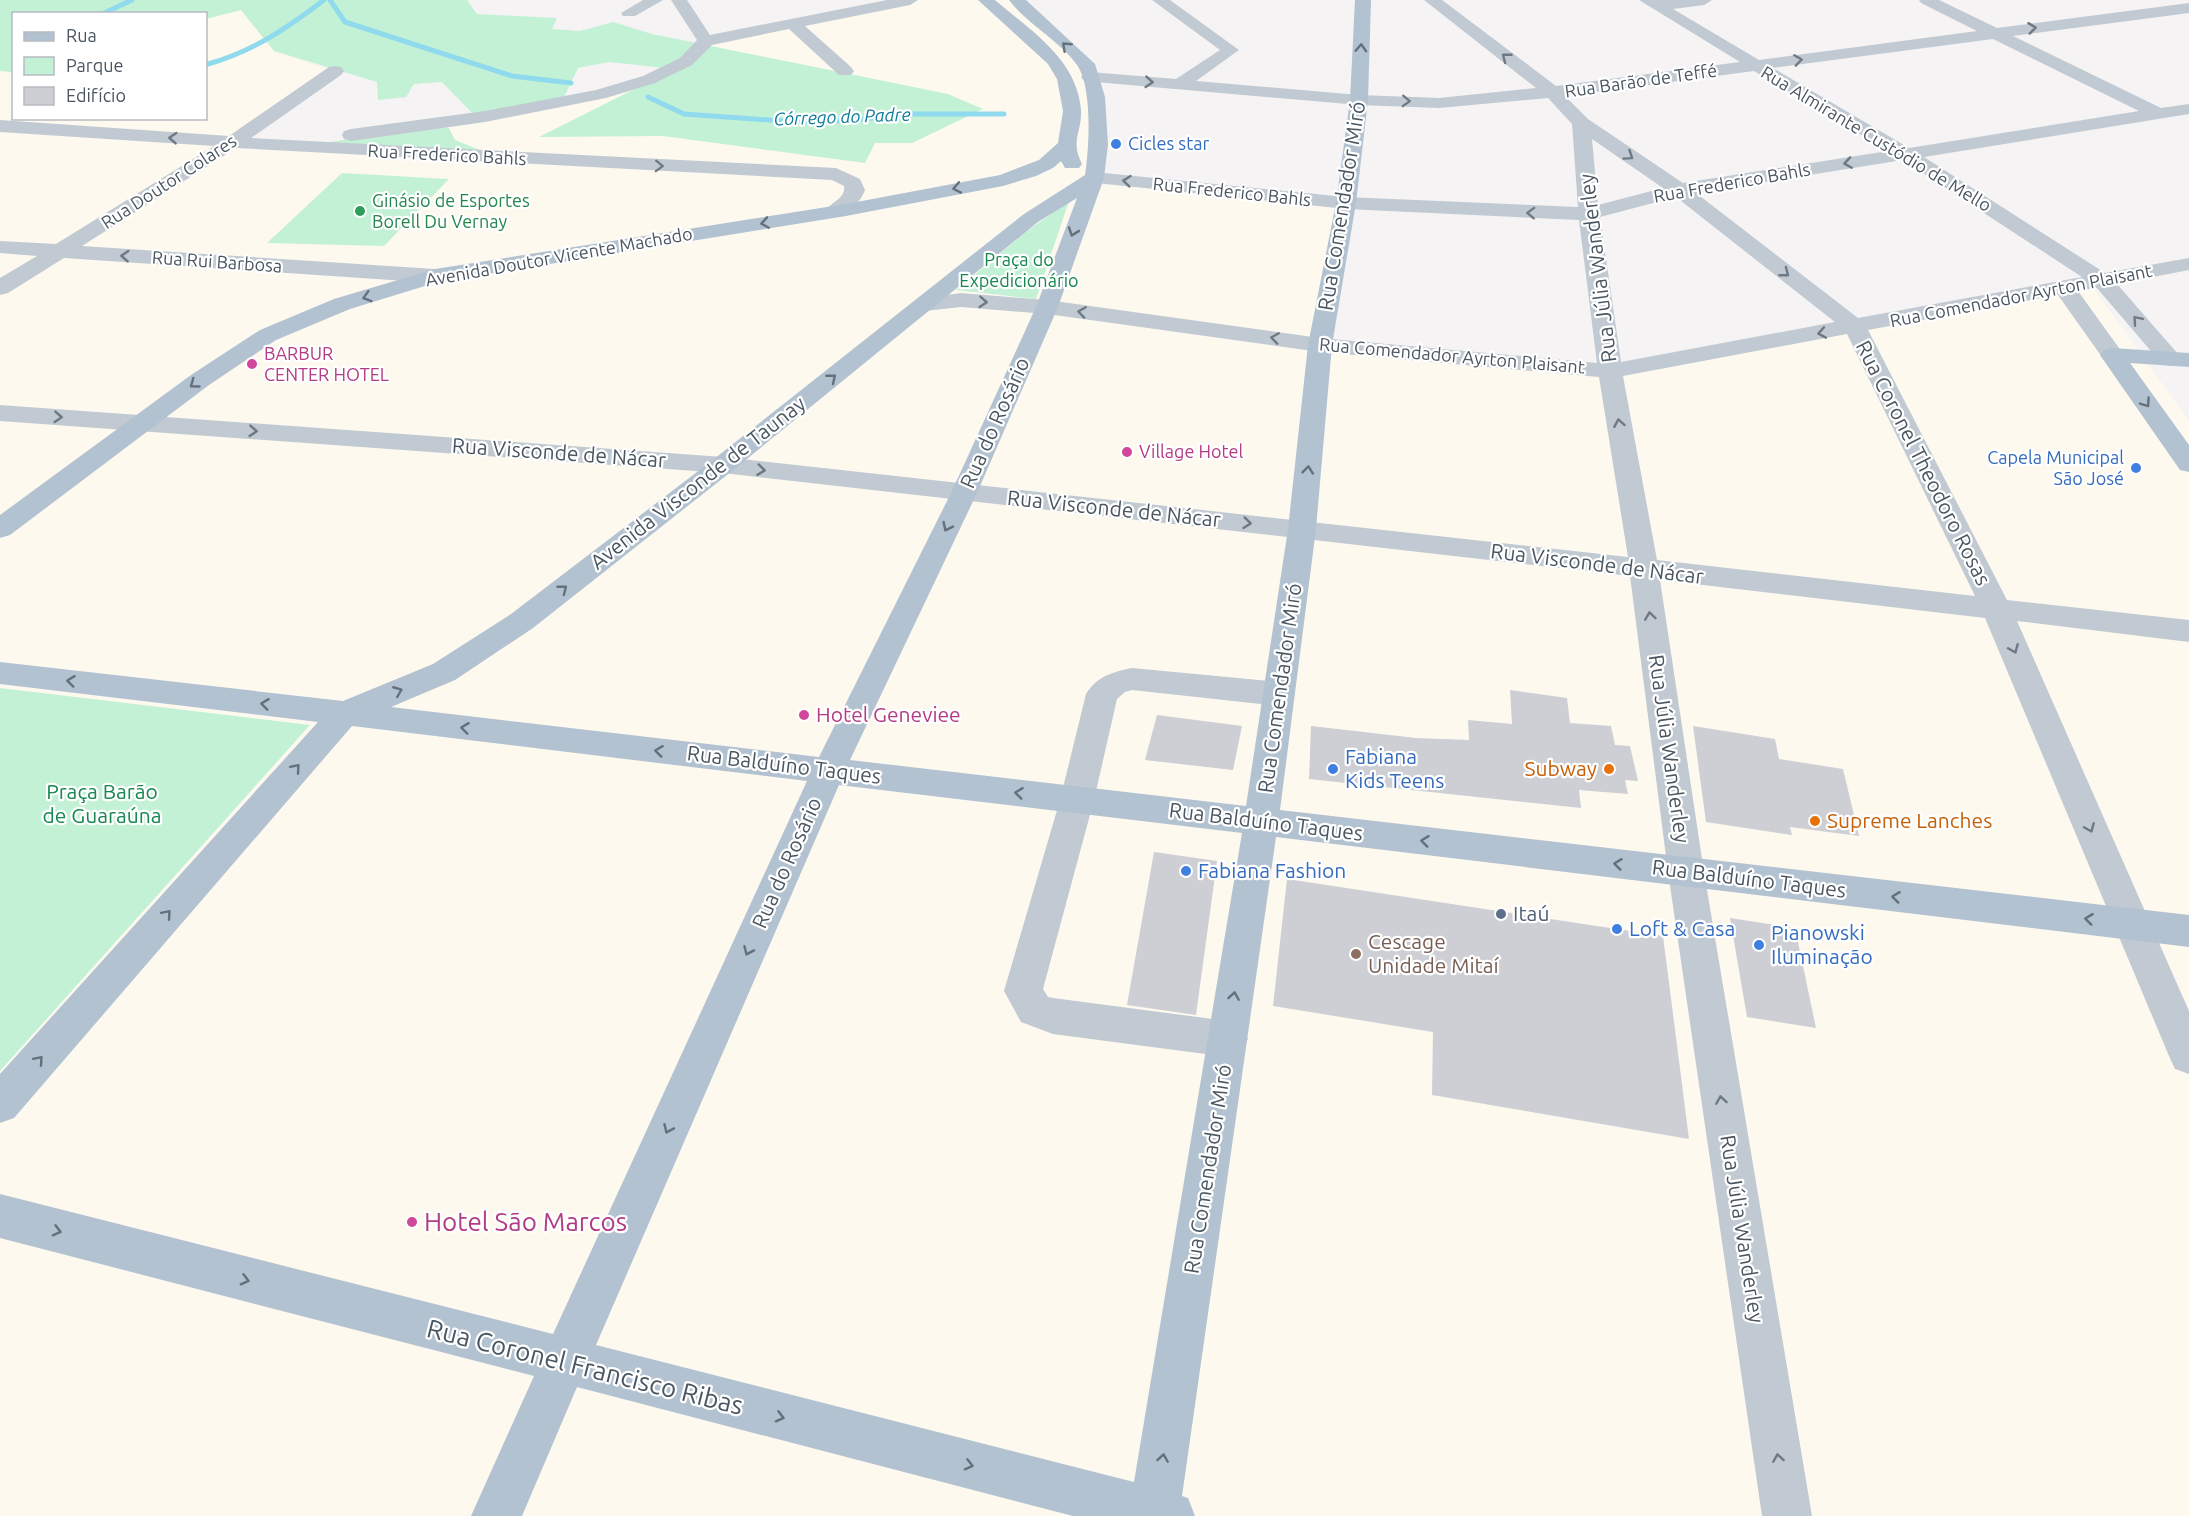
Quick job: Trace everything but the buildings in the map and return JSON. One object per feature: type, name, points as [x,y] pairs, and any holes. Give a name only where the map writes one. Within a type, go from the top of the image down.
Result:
[{"type":"main road","points":[[986,0],[1055,61],[1066,79],[1072,111],[1066,157],[1070,163],[1094,178]]},
{"type":"main road","points":[[1017,0],[1086,64],[1096,97],[1099,144],[1094,178]]},
{"type":"main road","name":"Rua Comendador Miró","points":[[1160,1515],[1302,529],[1320,345],[1346,203],[1359,99],[1363,0]]},
{"type":"main road","name":"Avenida Doutor Vicente Machado","points":[[0,529],[200,380],[268,335],[342,304],[435,276],[834,212],[1003,180],[1046,164],[1067,145]]},
{"type":"main road","points":[[1003,180],[1094,178]]},
{"type":"main road","name":"Avenida Visconde de Taunay","points":[[344,714],[444,672],[522,621],[723,465],[1031,218],[1094,178]]},
{"type":"main road","name":"Rua do Rosário","points":[[496,1516],[828,771],[964,493],[1047,307],[1094,178]]},
{"type":"main road","points":[[1003,180],[1029,194],[1031,218]]},
{"type":"main road","points":[[2112,355],[2180,360],[2189,384]]},
{"type":"main road","points":[[2112,355],[2189,464]]},
{"type":"main road","points":[[0,673],[344,714]]},
{"type":"main road","points":[[0,1104],[344,714]]},
{"type":"main road","name":"Rua Balduíno Taques","points":[[344,714],[2189,931]]},
{"type":"main road","name":"Rua Coronel Francisco Ribas","points":[[0,1216],[1160,1515]]},
{"type":"street","points":[[629,13],[655,0]]},
{"type":"street","points":[[679,0],[706,41]]},
{"type":"street","points":[[706,41],[910,0]]},
{"type":"street","points":[[1160,0],[1231,50],[1180,84]]},
{"type":"street","name":"Rua Coronel Theodoro Rosas","points":[[1432,0],[1552,92],[1581,123],[1679,190],[1855,327],[1997,610],[2189,1056]]},
{"type":"street","points":[[1652,3],[1704,0]]},
{"type":"street","points":[[1927,0],[2156,113]]},
{"type":"street","points":[[2184,0],[2189,2]]},
{"type":"street","name":"Rua Almirante Custódio de Mello","points":[[1652,3],[1906,154],[2103,281],[2180,360]]},
{"type":"street","name":"Rua Barão de Teffé","points":[[1090,77],[1359,99],[1439,103],[1552,92],[2189,8]]},
{"type":"street","points":[[793,24],[845,71]]},
{"type":"street","points":[[211,158],[275,146],[565,103],[630,86],[686,63],[702,51],[706,41]]},
{"type":"street","name":"Rua Doutor Colares","points":[[0,288],[211,158],[335,71]]},
{"type":"street","name":"Rua Frederico Bahls","points":[[1094,178],[1346,203],[1590,214],[1679,190],[2156,113],[2185,117]]},
{"type":"street","points":[[453,121],[459,135],[470,146],[601,164]]},
{"type":"street","points":[[0,142],[34,123]]},
{"type":"street","name":"Rua Frederico Bahls","points":[[0,126],[34,123],[275,146],[836,174],[853,183],[855,190],[851,199],[834,212]]},
{"type":"street","name":"Rua Júlia Wanderley","points":[[1581,123],[1610,370],[1644,570],[1686,872],[1787,1516]]},
{"type":"street","name":"Rua Rui Barbosa","points":[[0,247],[435,276]]},
{"type":"street","name":"Rua Comendador Ayrton Plaisant","points":[[925,304],[961,300],[1047,307],[1320,345],[1610,370],[1855,327],[2189,264]]},
{"type":"street","points":[[2064,288],[2112,355]]},
{"type":"street","name":"Rua Visconde de Nácar","points":[[0,413],[723,465],[2189,631]]},
{"type":"street","points":[[1228,1039],[1053,1016],[1035,1010],[1023,992],[1077,800],[1102,694],[1115,682],[1132,679],[1278,694]]},
{"type":"shaded area","points":[[914,0],[1016,0],[1085,64],[1089,78],[1092,184],[1342,206],[1322,343],[1608,368],[2087,279],[2189,421],[2189,1516],[0,1516],[0,71],[12,72],[12,120],[207,120],[207,19],[241,10],[274,51],[333,71],[237,146],[273,150],[565,104],[631,87],[709,41]]},
{"type":"green space","points":[[0,0],[467,0],[477,14],[557,18],[552,29],[580,31],[613,22],[652,34],[948,94],[983,109],[912,143],[875,143],[865,163],[663,136],[539,137],[674,69],[609,62],[578,68],[562,101],[474,115],[442,82],[414,84],[406,97],[378,100],[377,82],[274,51],[241,10],[207,19],[207,12],[12,12],[12,72],[0,71]]},
{"type":"green space","points":[[436,126],[449,128],[455,140],[480,150],[316,144]]},
{"type":"green space","name":"Ginásio de Esportes Borell Du Vernay","points":[[342,173],[449,179],[384,246],[267,243]]},
{"type":"green space","name":"Praça do Expedicionário","points":[[1069,201],[1036,299],[956,290],[1026,232]]},
{"type":"green space","name":"Praça Barão de Guaraúna","points":[[0,688],[310,725],[0,1071]]},
{"type":"waterway","points":[[106,12],[132,0]]},
{"type":"waterway","points":[[208,64],[225,59],[269,38],[324,0]]},
{"type":"waterway","name":"Córrego do Padre","points":[[330,0],[345,22],[512,76],[571,83]]},
{"type":"waterway","name":"Córrego do Padre","points":[[648,97],[684,114],[796,122],[857,120],[899,114],[1004,114]]},
{"type":"place","name":"Cicles star","points":[[1116,144]]},
{"type":"place","name":"Ginásio de Esportes Borell Du Vernay","points":[[360,211]]},
{"type":"place","name":"BARBUR CENTER HOTEL","points":[[252,364]]},
{"type":"place","name":"Village Hotel","points":[[1127,452]]},
{"type":"place","name":"Capela Municipal São José","points":[[2136,468]]},
{"type":"place","name":"Hotel Geneviee","points":[[804,715]]},
{"type":"place","name":"Fabiana Kids Teens","points":[[1333,769]]},
{"type":"place","name":"Subway","points":[[1609,769]]},
{"type":"place","name":"Supreme Lanches","points":[[1815,821]]},
{"type":"place","name":"Fabiana Fashion","points":[[1186,871]]},
{"type":"place","name":"Itaú","points":[[1501,914]]},
{"type":"place","name":"Loft & Casa","points":[[1617,929]]},
{"type":"place","name":"Pianowski Iluminação","points":[[1759,945]]},
{"type":"place","name":"Cescage Unidade Mitaí","points":[[1356,954]]},
{"type":"place","name":"Hotel São Marcos","points":[[412,1222]]}]
